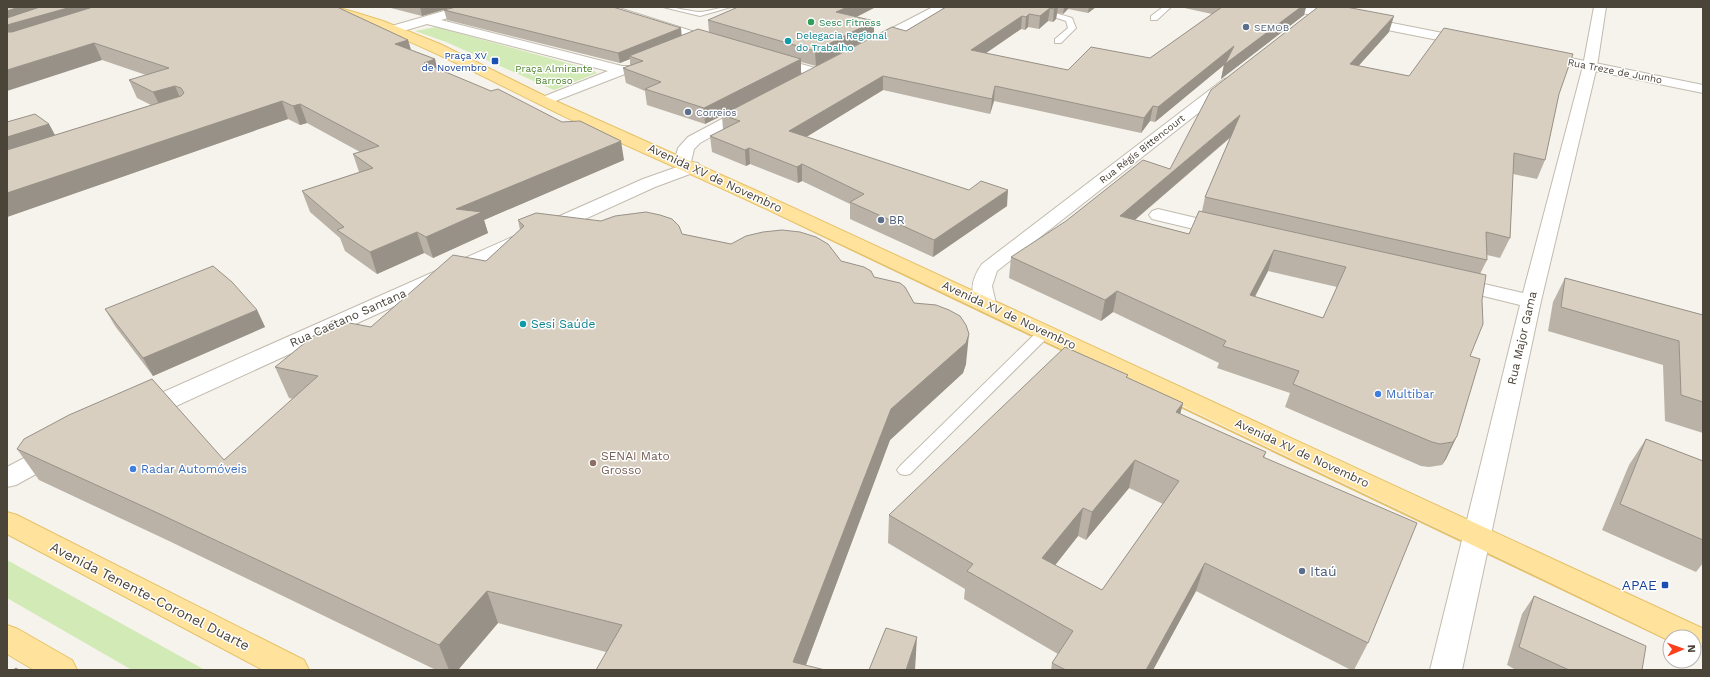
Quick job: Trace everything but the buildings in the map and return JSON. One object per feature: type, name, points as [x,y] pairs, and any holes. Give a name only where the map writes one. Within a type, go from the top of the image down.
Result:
[{"type":"main road","name":"Avenida XV de Novembro","points":[[321,7],[335,10],[393,30],[478,68],[545,101],[687,165],[986,304],[1674,629]]},
{"type":"main road","name":"Avenida Tenente-Coronel Duarte","points":[[7,522],[293,670]]},
{"type":"main road","points":[[7,638],[61,670]]},
{"type":"street","points":[[393,30],[471,7]]},
{"type":"street","points":[[604,7],[728,47]]},
{"type":"street","points":[[859,51],[942,7]]},
{"type":"street","points":[[1292,7],[1322,10],[1482,44]]},
{"type":"street","name":"Rua Major Gama","points":[[1446,670],[1531,300],[1590,66],[1600,7]]},
{"type":"street","points":[[1300,27],[1322,10]]},
{"type":"street","points":[[426,20],[622,70]]},
{"type":"street","points":[[678,47],[698,38]]},
{"type":"street","name":"Rua Treze de Junho","points":[[1528,54],[1703,89]]},
{"type":"street","points":[[758,56],[818,73]]},
{"type":"street","points":[[545,101],[636,64]]},
{"type":"street","points":[[796,84],[831,66]]},
{"type":"street","name":"Rua Régis Bittencourt","points":[[986,304],[982,288],[983,279],[989,268],[1244,70]]},
{"type":"street","points":[[687,165],[686,148],[694,140],[761,103]]},
{"type":"street","name":"Rua Caetano Santana","points":[[122,420],[687,165]]},
{"type":"street","points":[[1158,215],[1242,235]]},
{"type":"street","points":[[1440,280],[1531,300]]},
{"type":"street","points":[[7,478],[72,443]]},
{"type":"lane","points":[[667,7],[700,14],[727,7]]},
{"type":"lane","points":[[1003,7],[1052,14],[1069,20],[1072,28],[1058,40]]},
{"type":"lane","points":[[1154,18],[1167,7]]},
{"type":"lane","points":[[906,470],[1045,332]]},
{"type":"green space","name":"Praça Almirante Barroso","points":[[436,27],[593,70],[597,73],[554,90],[446,42],[415,31]]},
{"type":"green space","points":[[7,560],[205,670],[132,670],[7,598]]},
{"type":"place","name":"Sesc Fitness","points":[[811,22]]},
{"type":"place","name":"SEMOB","points":[[1246,27]]},
{"type":"place","name":"Delegacia Regional do Trabalho","points":[[788,41]]},
{"type":"place","name":"Praça XV de Novembro","points":[[495,61]]},
{"type":"place","name":"Correios","points":[[688,112]]},
{"type":"place","name":"BR","points":[[881,220]]},
{"type":"place","name":"Sesi Saúde","points":[[523,324]]},
{"type":"place","name":"Multibar","points":[[1378,394]]},
{"type":"place","name":"SENAI Mato Grosso","points":[[593,463]]},
{"type":"place","name":"Radar Automóveis","points":[[133,469]]},
{"type":"place","name":"Itaú","points":[[1302,571]]},
{"type":"place","name":"APAE","points":[[1665,585]]}]
